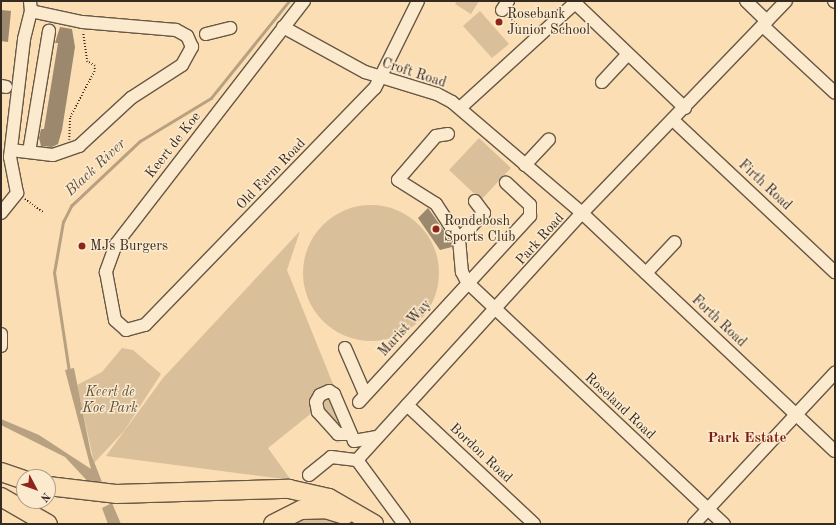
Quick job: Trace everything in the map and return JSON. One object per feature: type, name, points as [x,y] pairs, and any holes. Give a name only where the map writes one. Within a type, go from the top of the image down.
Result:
[{"type":"highway","points":[[1,472],[16,477]]},
{"type":"highway","points":[[56,487],[116,494],[289,489],[329,498],[374,524]]},
{"type":"highway","points":[[1,497],[48,524]]},
{"type":"highway","points":[[273,524],[295,511],[313,508],[337,512],[361,524]]},
{"type":"street","name":"Keert de Koe","points":[[115,320],[106,272],[116,244],[304,1]]},
{"type":"street","name":"Old Farm Road","points":[[115,320],[126,330],[145,325],[382,79],[418,1]]},
{"type":"street","points":[[746,1],[765,23],[835,93]]},
{"type":"street","name":"Park Road","points":[[357,460],[496,310],[582,213],[674,121],[786,1]]},
{"type":"street","points":[[460,108],[575,2],[685,108]]},
{"type":"street","points":[[1,213],[17,193],[8,148],[24,39],[31,6],[82,22],[182,32],[197,30],[206,34],[230,28]]},
{"type":"street","name":"Croft Road","points":[[283,27],[382,79],[437,94],[460,108],[582,213]]},
{"type":"street","points":[[29,152],[49,31]]},
{"type":"street","points":[[8,148],[29,152],[70,152],[98,131],[139,91],[182,65],[191,50],[191,41],[182,32]]},
{"type":"street","points":[[191,50],[202,45],[206,34]]},
{"type":"street","points":[[602,82],[628,54]]},
{"type":"street","name":"Firth Road","points":[[674,121],[835,272]]},
{"type":"street","points":[[448,134],[439,133],[398,180],[433,200],[459,239],[462,272],[467,282]]},
{"type":"street","points":[[525,165],[549,139]]},
{"type":"street","name":"Marist Way","points":[[345,348],[362,398],[532,212],[530,205],[506,183]]},
{"type":"street","points":[[459,239],[484,213],[475,201]]},
{"type":"street","name":"Forth Road","points":[[582,213],[835,451]]},
{"type":"street","points":[[646,273],[675,242]]},
{"type":"street","name":"Roseland Road","points":[[467,282],[724,524]]},
{"type":"street","points":[[1,334],[1,346]]},
{"type":"street","points":[[694,524],[835,373]]},
{"type":"street","name":"Bordon Road","points":[[407,405],[534,524]]},
{"type":"street","points":[[349,434],[356,441],[377,437]]},
{"type":"street","points":[[308,475],[331,457],[357,460],[404,524]]},
{"type":"path","points":[[504,7],[532,42]]},
{"type":"path","points":[[70,152],[70,117],[94,72],[95,66],[87,62],[82,22]]},
{"type":"path","points":[[22,196],[44,213]]},
{"type":"green space","points":[[457,1],[479,1],[471,14],[455,4]]},
{"type":"green space","points":[[480,11],[509,44],[492,58],[463,26]]},
{"type":"green space","points":[[479,138],[511,168],[481,200],[449,170]]},
{"type":"green space","points":[[364,205],[378,205],[397,210],[409,216],[424,230],[434,247],[438,260],[438,286],[434,299],[428,311],[414,326],[409,330],[391,338],[378,341],[364,341],[345,336],[333,330],[318,316],[314,311],[306,293],[303,280],[303,266],[308,247],[314,235],[328,220],[333,216],[351,208]]},
{"type":"green space","points":[[300,231],[287,270],[354,436],[337,443],[313,412],[268,448],[291,480],[106,456],[163,378]]},
{"type":"green space","name":"Keert de Koe Park","points":[[122,348],[133,350],[161,374],[124,431],[94,463],[77,385],[102,372]]},
{"type":"green space","points":[[299,516],[344,520],[352,524],[281,524]]},
{"type":"shaded area","points":[[74,368],[91,454],[102,482],[93,487],[65,457],[1,425],[1,419],[39,435],[91,469],[65,370]]},
{"type":"shaded area","points":[[112,503],[121,524],[108,524],[102,508]]},
{"type":"building","points":[[1,10],[11,11],[8,42],[1,41]]},
{"type":"building","points":[[60,27],[72,29],[75,47],[62,130],[58,144],[52,147],[41,146],[39,138],[41,129],[44,129],[58,43],[55,43]]},
{"type":"building","name":"Rondebosh Sports Club","points":[[428,208],[452,242],[452,247],[440,250],[418,218]]},
{"type":"waterway","name":"Black River","points":[[69,372],[54,273],[63,222],[71,206],[140,141],[211,98],[289,1]]},
{"type":"place","name":"Rosebank Junior School","points":[[499,22]]},
{"type":"place","name":"Rondebosh Sports Club","points":[[436,229]]},
{"type":"place","name":"MJs Burgers","points":[[82,246]]},
{"type":"district","name":"Park Estate","points":[[747,439]]}]
